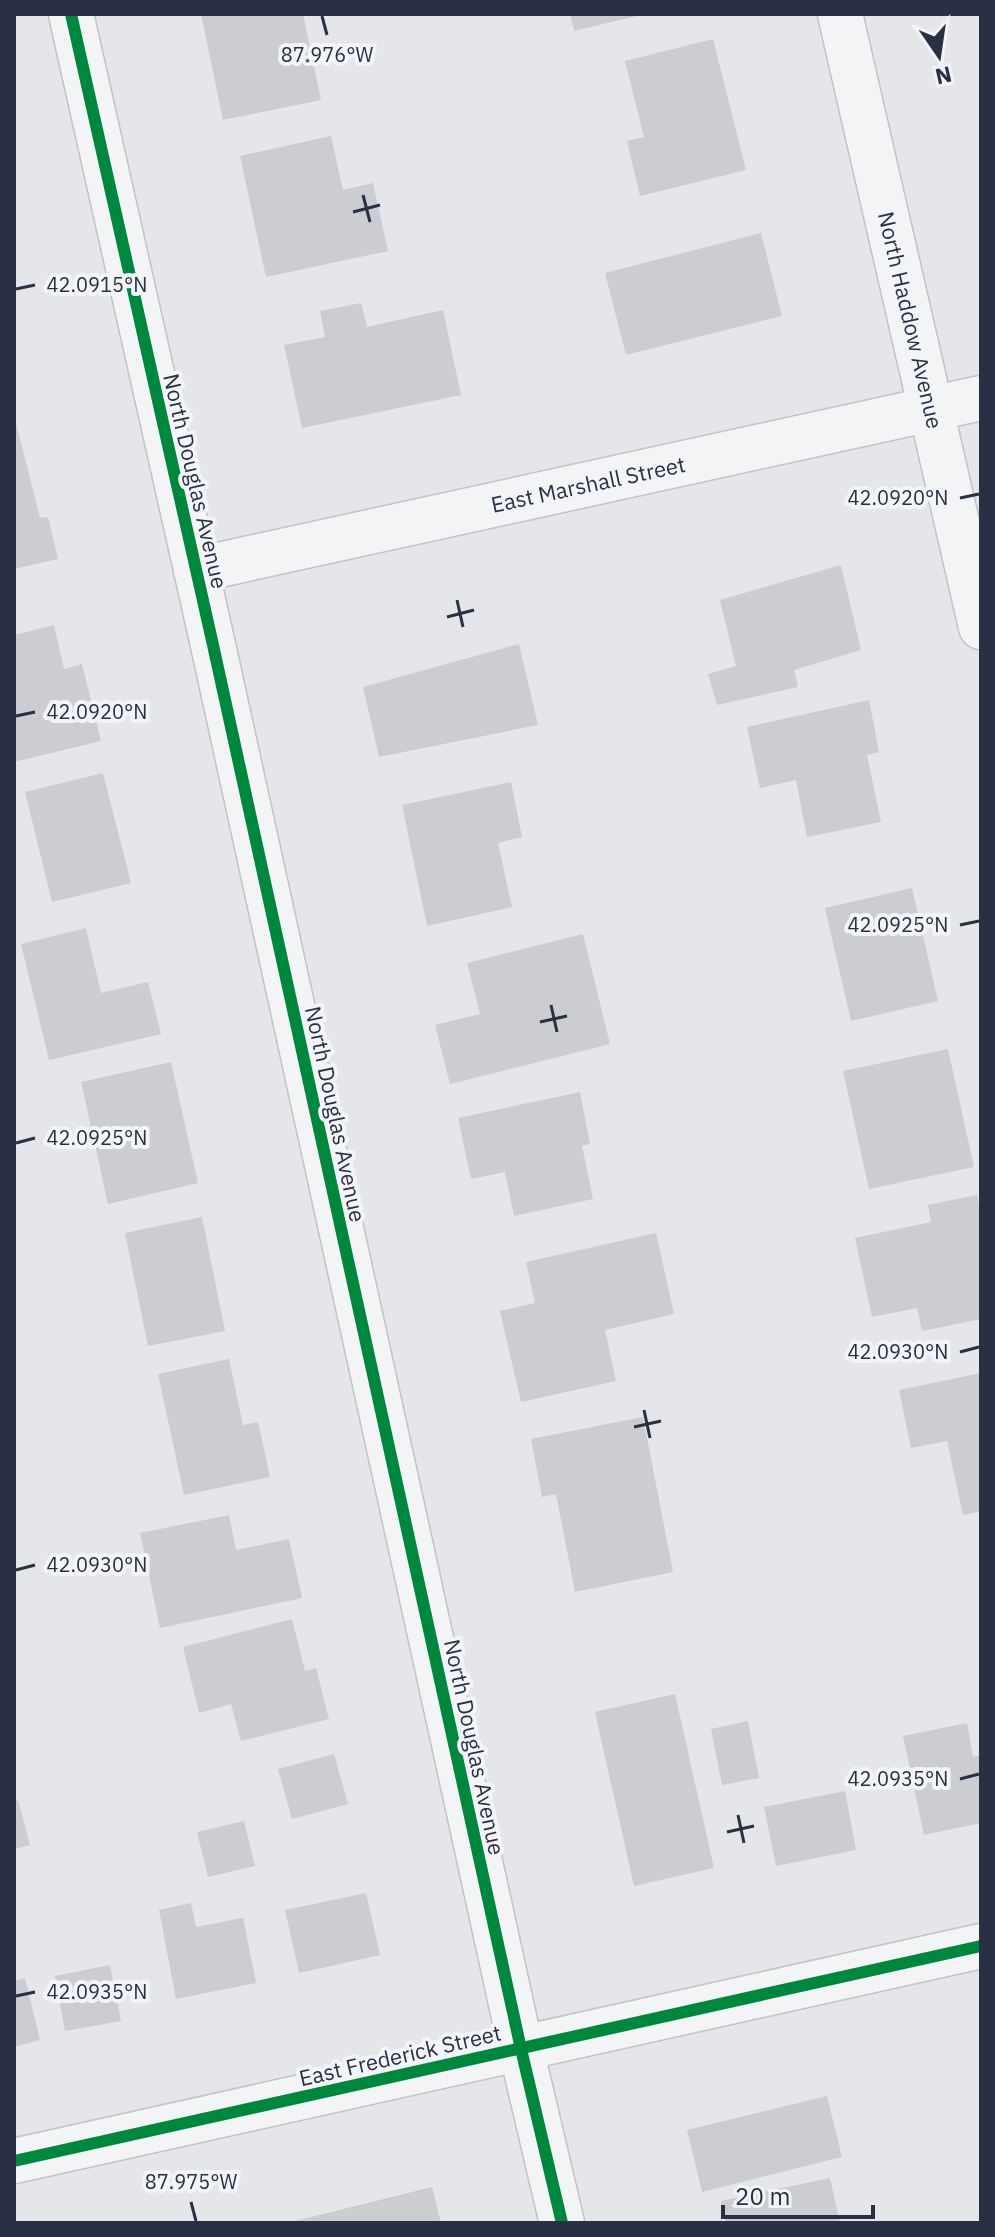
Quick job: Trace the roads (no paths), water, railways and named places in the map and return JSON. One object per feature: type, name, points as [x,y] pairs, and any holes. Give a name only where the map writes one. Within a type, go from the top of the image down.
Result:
[{"type":"street","name":"North Douglas Avenue","points":[[71,14],[562,2223]]},
{"type":"street","name":"North Haddow Avenue","points":[[840,14],[981,627]]},
{"type":"street","name":"East Marshall Street","points":[[196,570],[981,398]]},
{"type":"street","name":"East Frederick Street","points":[[14,2161],[981,1946]]}]
